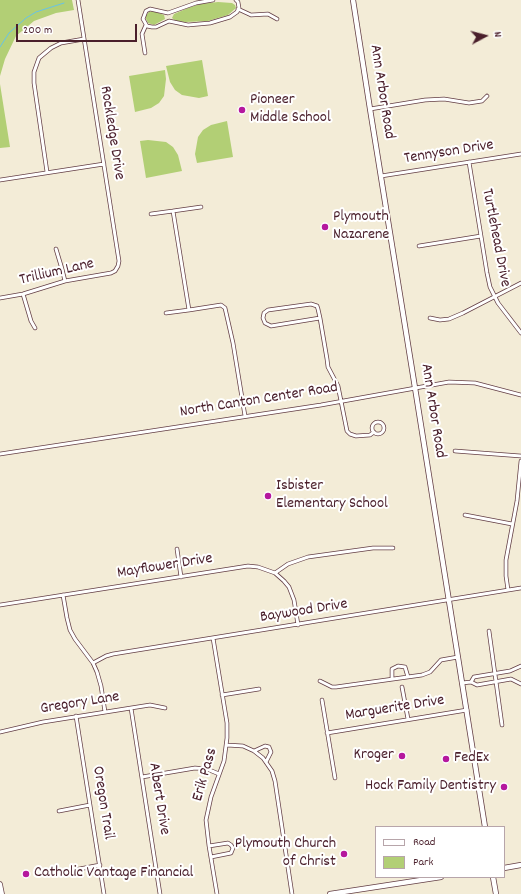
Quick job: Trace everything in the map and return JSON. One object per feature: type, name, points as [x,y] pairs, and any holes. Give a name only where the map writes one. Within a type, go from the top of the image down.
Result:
[{"type":"main road","name":"Ann Arbor Road","points":[[354,0],[370,109],[485,826]]},
{"type":"main road","points":[[505,868],[521,866]]},
{"type":"main road","points":[[330,894],[435,878]]},
{"type":"main road","points":[[493,878],[496,894]]},
{"type":"street","name":"Rockledge Drive","points":[[78,0],[119,261],[117,269]]},
{"type":"street","points":[[213,0],[196,3],[168,14],[150,9],[146,11],[143,19],[146,25],[152,27],[156,27],[169,21],[188,25],[210,23],[230,18],[237,12],[238,2],[236,0]]},
{"type":"street","points":[[238,9],[251,15],[268,14],[277,19]]},
{"type":"street","points":[[168,14],[169,21]]},
{"type":"street","points":[[145,53],[142,34],[146,25]]},
{"type":"street","points":[[48,172],[34,83],[34,72],[39,58],[51,48],[61,43],[84,39]]},
{"type":"street","points":[[370,109],[425,100],[444,99],[469,103],[482,101],[487,96]]},
{"type":"street","name":"Tennyson Drive","points":[[381,176],[521,154]]},
{"type":"street","name":"Turtlehead Drive","points":[[469,162],[487,273],[494,297],[521,333]]},
{"type":"street","points":[[0,180],[104,164]]},
{"type":"street","points":[[150,214],[201,206]]},
{"type":"street","points":[[173,211],[189,310]]},
{"type":"street","points":[[419,246],[481,236]]},
{"type":"street","points":[[56,249],[65,281]]},
{"type":"street","name":"Trillium Lane","points":[[0,298],[23,294],[65,281],[111,273],[117,269]]},
{"type":"street","points":[[430,318],[440,320],[449,319],[521,283]]},
{"type":"street","points":[[23,294],[35,328]]},
{"type":"street","points":[[320,318],[271,326],[265,324],[263,318],[264,313],[268,310],[312,304],[318,308],[320,318],[328,367],[338,386],[346,428],[352,435],[370,435],[374,432]]},
{"type":"street","points":[[166,314],[221,305],[225,308],[233,343],[244,416]]},
{"type":"street","name":"North Canton Center Road","points":[[0,454],[341,401],[449,382],[482,384],[521,395]]},
{"type":"street","points":[[455,451],[521,456]]},
{"type":"street","points":[[508,590],[506,560],[517,502],[521,461]]},
{"type":"street","points":[[465,515],[512,524]]},
{"type":"street","points":[[275,573],[288,564],[308,557],[373,548],[393,548]]},
{"type":"street","points":[[177,549],[181,577]]},
{"type":"street","name":"Mayflower Drive","points":[[0,605],[251,566],[264,568],[275,573],[284,581],[291,592],[298,625]]},
{"type":"street","name":"Baywood Drive","points":[[93,663],[113,654],[521,588]]},
{"type":"street","points":[[63,595],[70,630],[93,663],[100,679],[105,712]]},
{"type":"street","points":[[488,631],[502,725]]},
{"type":"street","name":"Erik Pass","points":[[213,638],[227,727],[227,745],[211,797],[206,820],[217,894]]},
{"type":"street","points":[[320,681],[332,687],[428,674],[441,660],[458,658]]},
{"type":"street","points":[[392,680],[391,670],[398,666],[405,667],[408,677]]},
{"type":"street","points":[[471,682],[474,677],[510,671],[521,666]]},
{"type":"street","points":[[510,671],[511,679]]},
{"type":"street","points":[[462,683],[471,682],[477,685],[511,679],[521,684]]},
{"type":"street","points":[[402,687],[408,719]]},
{"type":"street","points":[[222,695],[259,689]]},
{"type":"street","points":[[322,700],[335,778]]},
{"type":"street","name":"Gregory Lane","points":[[0,732],[76,716],[150,705],[165,708]]},
{"type":"street","name":"Albert Drive","points":[[131,708],[160,894]]},
{"type":"street","name":"Marguerite Drive","points":[[327,733],[467,710]]},
{"type":"street","name":"Oregon Trail","points":[[76,716],[104,894]]},
{"type":"street","points":[[227,745],[243,746],[254,751],[266,762],[272,771],[275,781],[292,894]]},
{"type":"street","points":[[254,751],[265,746],[269,747],[271,752],[266,762]]},
{"type":"street","points":[[142,777],[195,768],[207,769],[219,774]]},
{"type":"street","points":[[59,811],[90,805]]},
{"type":"street","points":[[209,846],[228,843],[232,848],[230,853],[211,857]]},
{"type":"street","points":[[69,871],[100,865]]},
{"type":"street","points":[[0,884],[2,894]]},
{"type":"street","points":[[370,888],[371,894]]},
{"type":"green space","points":[[0,0],[72,0],[74,10],[56,13],[34,21],[16,36],[5,59],[0,76]]},
{"type":"green space","points":[[218,2],[232,3],[236,8],[228,15],[208,21],[185,22],[176,21],[172,18],[174,14],[188,8],[200,4]]},
{"type":"green space","points":[[153,11],[164,15],[165,19],[154,25],[148,23],[146,15]]},
{"type":"green space","points":[[202,60],[208,96],[199,98],[182,95],[175,90],[170,82],[166,66]]},
{"type":"green space","points":[[165,70],[166,79],[164,96],[159,103],[151,108],[135,112],[129,76]]},
{"type":"green space","points":[[0,84],[10,147],[0,148]]},
{"type":"green space","points":[[227,121],[233,157],[197,163],[195,154],[198,137],[203,130],[211,125]]},
{"type":"green space","points":[[148,140],[166,142],[173,147],[178,155],[182,171],[146,178],[140,141]]},
{"type":"waterway","points":[[0,47],[9,33],[26,18],[36,12],[64,3]]},
{"type":"place","name":"Pioneer Middle School","points":[[242,110]]},
{"type":"place","name":"Plymouth Nazarene","points":[[325,227]]},
{"type":"place","name":"Isbister Elementary School","points":[[268,496]]},
{"type":"place","name":"Kroger","points":[[402,756]]},
{"type":"place","name":"FedEx","points":[[446,759]]},
{"type":"place","name":"Hock Family Dentistry","points":[[504,787]]},
{"type":"place","name":"Plymouth Church of Christ","points":[[344,854]]},
{"type":"place","name":"Catholic Vantage Financial","points":[[26,874]]}]
